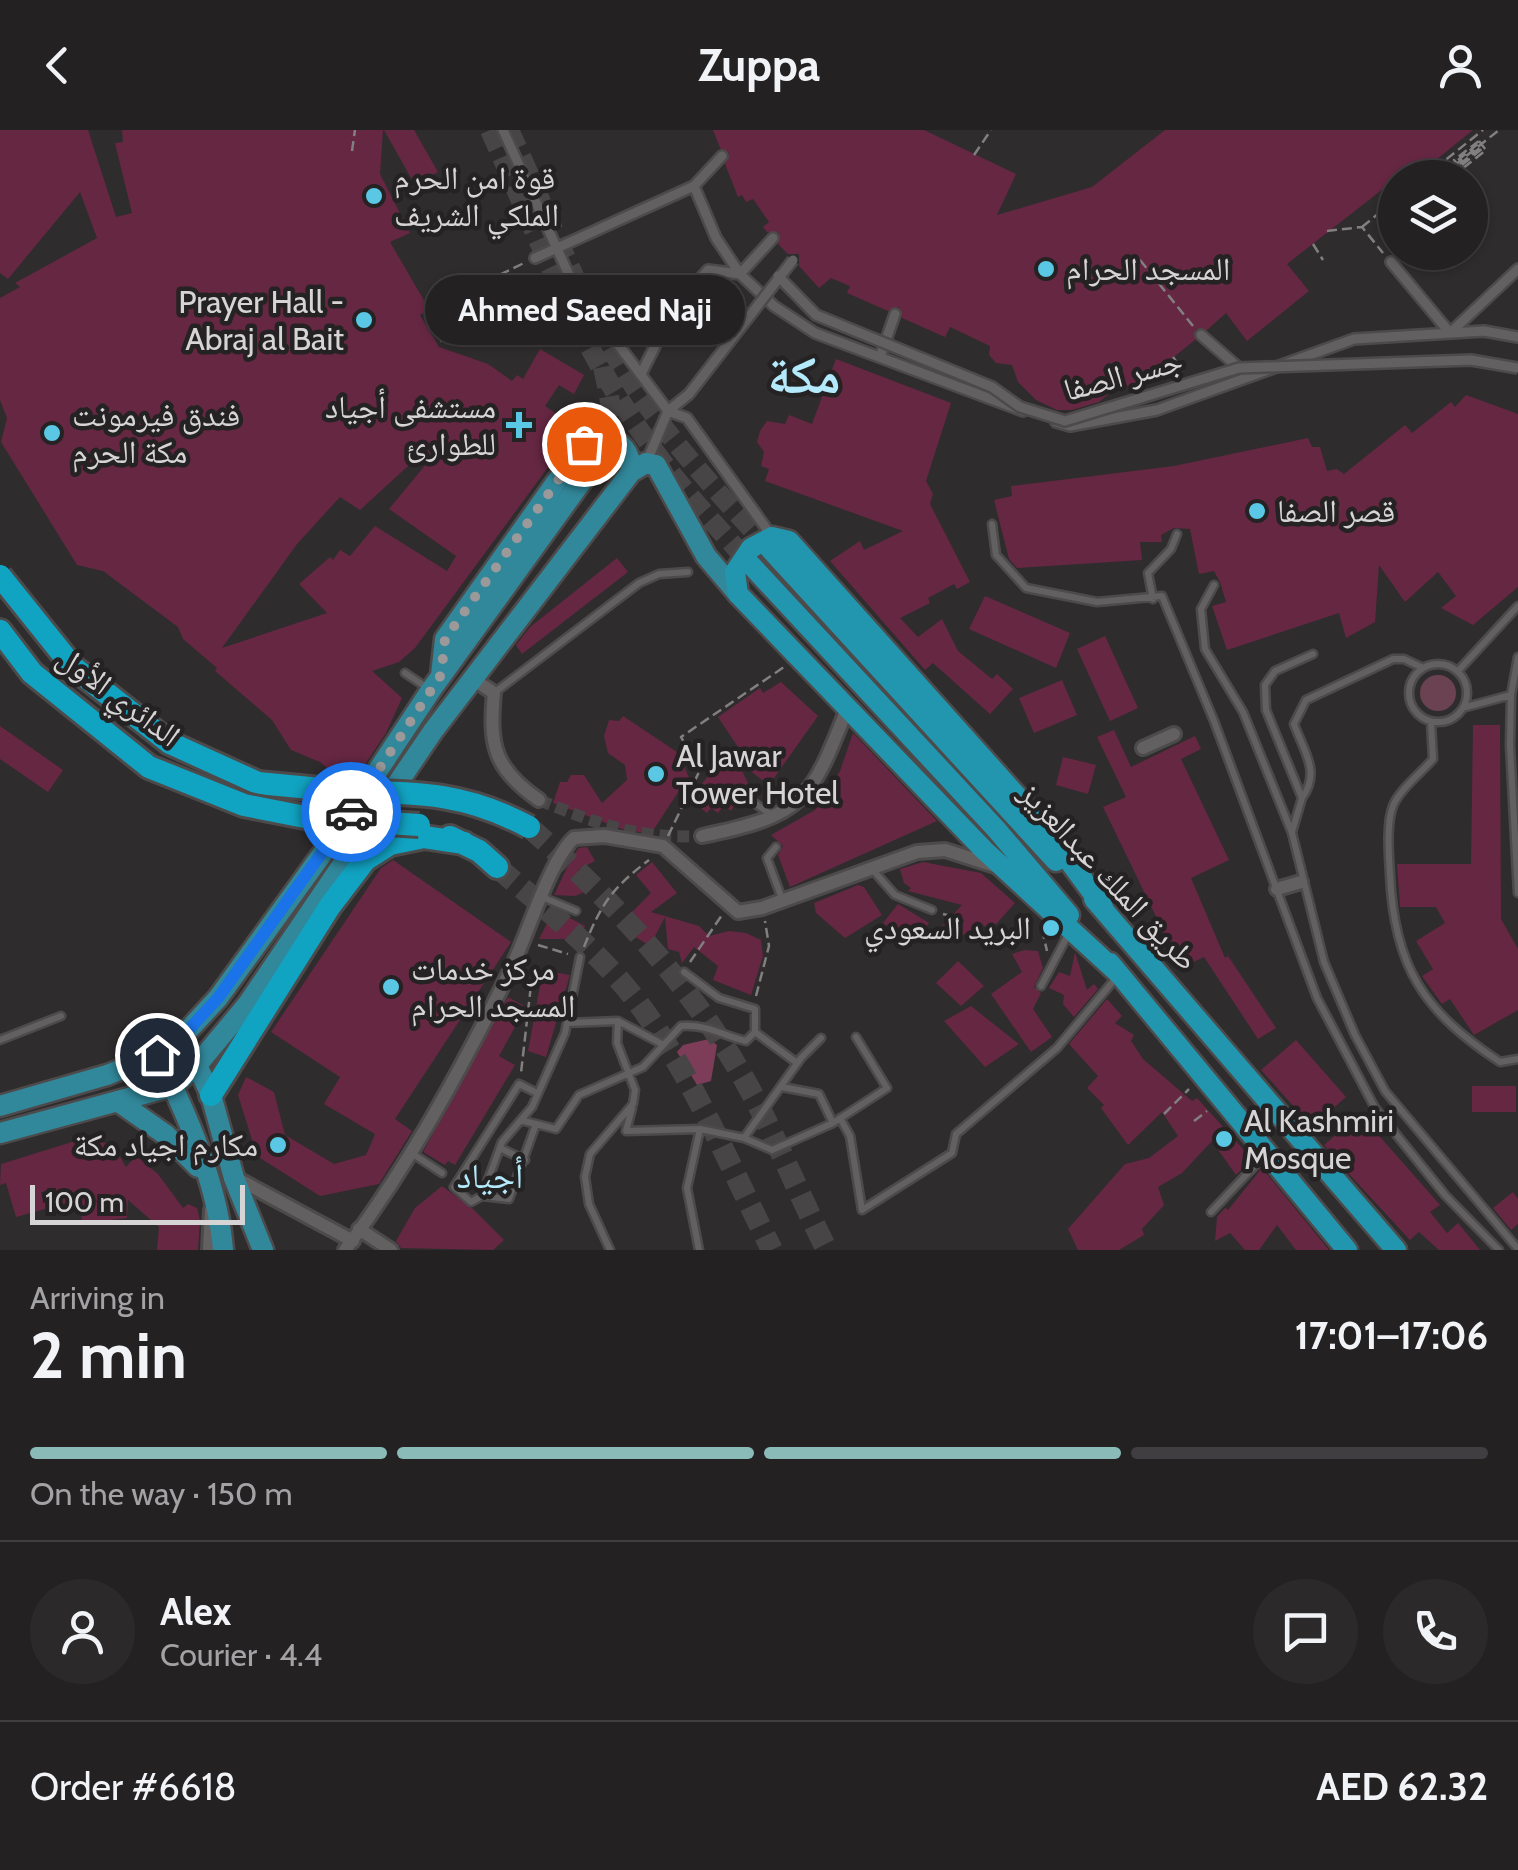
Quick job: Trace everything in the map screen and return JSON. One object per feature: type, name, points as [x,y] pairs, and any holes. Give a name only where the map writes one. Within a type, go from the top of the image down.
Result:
[{"type":"highway","points":[[771,543],[751,548],[735,572],[738,594],[1002,868],[1119,974]]},
{"type":"highway","name":"طريق الملك عبدالعزيز","points":[[771,543],[1014,816],[1103,907],[1396,1250]]},
{"type":"highway","name":"طريق الملك عبدالعزيز","points":[[750,565],[996,829],[1204,1074],[1225,1113],[1268,1152],[1346,1250]]},
{"type":"highway","name":"الدائري الأول","points":[[0,576],[72,667],[170,744],[258,783],[352,792],[428,792],[493,808],[528,827]]},
{"type":"highway","name":"الدائري الأول","points":[[0,631],[32,673],[150,767],[244,806],[310,818],[419,825],[464,843],[498,868]]},
{"type":"highway","points":[[211,1095],[330,906],[365,860],[390,844],[424,838],[464,843]]},
{"type":"main road","points":[[436,682],[445,639],[584,444],[604,434],[638,468]]},
{"type":"main road","points":[[0,1106],[106,1075],[157,1055],[182,1037],[218,998],[328,846],[436,682],[463,650],[605,449]]},
{"type":"main road","points":[[0,1134],[173,1086],[197,1065],[262,980],[473,679],[638,468],[656,465],[706,556],[738,594]]},
{"type":"main road","points":[[241,965],[262,980]]},
{"type":"main road","points":[[182,1037],[211,1095],[234,1178],[263,1250]]},
{"type":"main road","points":[[157,1055],[173,1086],[209,1185],[224,1250]]},
{"type":"main road","points":[[119,1102],[166,1134],[209,1185]]},
{"type":"street","points":[[503,130],[573,284],[668,412],[687,418],[771,543]]},
{"type":"street","points":[[534,258],[694,186],[722,156]]},
{"type":"street","points":[[694,186],[716,238],[740,274],[774,306],[815,333],[1070,426],[1157,410],[1354,338],[1484,331],[1518,338]]},
{"type":"street","points":[[740,274],[772,238]]},
{"type":"street","points":[[638,468],[668,412],[689,394],[793,260]]},
{"type":"street","points":[[1450,333],[1518,269]]},
{"type":"street","points":[[641,374],[674,306],[708,270],[740,274]]},
{"type":"street","points":[[1398,270],[1450,333]]},
{"type":"street","name":"جسر الصفا","points":[[778,276],[816,315],[992,387],[1020,407],[1065,420],[1239,368],[1471,360],[1518,368]]},
{"type":"street","points":[[551,294],[573,284]]},
{"type":"street","points":[[880,357],[894,314]]},
{"type":"street","points":[[1200,335],[1239,368]]},
{"type":"street","points":[[473,679],[494,693],[490,724],[494,748],[508,776],[539,800]]},
{"type":"street","points":[[702,836],[774,817],[805,797],[824,767],[847,710]]},
{"type":"street","points":[[1143,748],[1174,734]]},
{"type":"street","points":[[352,1240],[413,1154],[510,973],[542,897],[574,838],[604,836],[660,846],[738,912],[783,901],[917,852],[945,850],[1002,868]]},
{"type":"street","points":[[1277,889],[1301,882]]},
{"type":"street","points":[[234,1178],[352,1240],[391,1250]]},
{"type":"street","points":[[209,1185],[209,1250]]},
{"type":"lane","points":[[992,524],[996,555],[1026,588],[1098,602],[1162,596],[1214,720],[1317,998],[1375,1108],[1445,1196],[1500,1250]]},
{"type":"lane","points":[[1153,599],[1148,573],[1171,549],[1177,534]]},
{"type":"lane","points":[[494,693],[639,584],[659,574],[688,572]]},
{"type":"lane","points":[[1214,584],[1201,610],[1205,649],[1243,712],[1292,834],[1324,962],[1354,1035],[1385,1091],[1518,1249]]},
{"type":"lane","points":[[1458,672],[1518,606]]},
{"type":"lane","points":[[1302,798],[1266,710],[1265,685],[1276,671],[1313,654]]},
{"type":"lane","points":[[1518,657],[1511,695],[1518,893]]},
{"type":"lane","points":[[1292,834],[1302,798],[1312,784],[1294,724],[1306,700],[1392,658],[1423,668],[1442,664],[1458,672],[1468,690],[1464,708]]},
{"type":"lane","points":[[1423,668],[1411,682],[1410,701],[1430,724],[1433,759],[1393,805],[1389,861],[1392,920],[1400,952],[1417,983],[1456,1034],[1500,1062],[1518,1059]]},
{"type":"lane","points":[[405,673],[436,682]]},
{"type":"lane","points":[[1430,724],[1450,720],[1464,708],[1511,695]]},
{"type":"lane","points":[[754,802],[774,817]]},
{"type":"lane","points":[[776,847],[767,858],[783,901]]},
{"type":"lane","points":[[871,868],[895,894],[932,910]]},
{"type":"lane","points":[[542,897],[576,911]]},
{"type":"lane","points":[[1041,986],[1070,930]]},
{"type":"lane","points":[[482,1196],[500,1148],[524,1121],[567,1023],[580,957]]},
{"type":"lane","points":[[524,1121],[556,1129],[579,1095],[642,1067],[681,1026],[704,1024],[727,1037],[746,1041],[755,1032],[755,1009],[719,998],[684,972]]},
{"type":"lane","points":[[782,1087],[819,1094],[850,1136],[862,1210],[952,1153],[956,1134],[1057,1048],[1119,974]]},
{"type":"lane","points":[[0,1040],[61,1016]]},
{"type":"lane","points":[[567,1023],[618,1021],[662,1044]]},
{"type":"lane","points":[[618,1021],[616,1043],[635,1090],[626,1131],[700,1128],[744,1138],[772,1150],[836,1120],[887,1088],[856,1037]]},
{"type":"lane","points":[[755,1032],[797,1063]]},
{"type":"lane","points":[[744,1138],[797,1063],[822,1038]]},
{"type":"lane","points":[[536,1127],[510,1199],[482,1196],[472,1202],[454,1188],[519,1084],[537,1093]]},
{"type":"lane","points":[[610,1250],[589,1204],[585,1177],[590,1154],[632,1104]]},
{"type":"lane","points":[[699,1250],[687,1188],[700,1128]]},
{"type":"lane","points":[[500,1148],[525,1160]]},
{"type":"lane","points":[[1211,1212],[1268,1152]]},
{"type":"lane","points":[[413,1154],[442,1172]]},
{"type":"path","points":[[352,151],[355,130]]},
{"type":"path","points":[[974,155],[991,130]]},
{"type":"path","points":[[1445,160],[1483,130]]},
{"type":"path","points":[[1463,160],[1499,130]]},
{"type":"path","points":[[1327,231],[1362,227],[1378,214]]},
{"type":"path","points":[[1362,227],[1378,246]]},
{"type":"path","points":[[1313,244],[1323,260]]},
{"type":"path","points":[[428,324],[470,302],[479,285],[534,258]]},
{"type":"path","points":[[1140,260],[1200,335]]},
{"type":"path","points":[[434,321],[443,340],[551,294]]},
{"type":"path","points":[[1173,357],[1184,372]]},
{"type":"path","points":[[531,943],[580,957],[598,912],[615,886],[649,860],[660,846],[700,770],[681,737],[798,657]]},
{"type":"path","points":[[684,972],[728,905]]},
{"type":"path","points":[[755,1009],[768,946],[764,917]]},
{"type":"path","points":[[1041,927],[1050,968]]},
{"type":"path","points":[[519,1084],[531,984]]},
{"type":"path","points":[[1164,1114],[1204,1074]]},
{"type":"shaded area","points":[[1438,675],[1451,680],[1456,693],[1451,706],[1438,711],[1425,706],[1420,693],[1425,680]]},
{"type":"shaded area","points":[[709,1039],[717,1045],[711,1081],[697,1085],[677,1052],[683,1045]]},
{"type":"building","points":[[0,130],[88,130],[116,217],[132,213],[115,143],[123,142],[122,130],[383,130],[380,174],[410,233],[390,242],[429,309],[420,315],[439,347],[488,364],[512,381],[517,375],[523,379],[540,349],[584,375],[574,394],[559,385],[545,406],[577,428],[415,648],[399,662],[372,671],[402,698],[386,733],[358,775],[332,772],[320,762],[291,750],[272,720],[215,671],[217,668],[183,639],[178,627],[103,571],[77,565],[1,442],[7,418],[0,400],[0,298],[20,287],[15,283],[97,238],[80,192],[8,279],[0,273]],"holes":[[[419,456],[427,463],[389,509],[456,556],[447,571],[375,526],[350,556],[340,550],[333,560],[330,557],[299,584],[327,613],[222,648],[297,544],[340,497],[360,510]]]},
{"type":"building","points":[[384,130],[414,130],[438,172],[415,185]]},
{"type":"building","name":"المسجد الحرام","points":[[713,130],[924,130],[1016,174],[997,215],[1092,187],[1165,130],[1473,130],[1436,160],[1378,160],[1378,193],[1287,264],[1309,291],[1247,341],[1226,313],[1207,330],[1196,329],[1195,340],[1131,391],[1124,381],[1099,402],[1072,410],[1057,410],[1036,400],[1018,382],[1012,365],[996,363],[989,355],[990,346],[950,327],[945,337],[902,318],[899,307],[888,311],[847,293],[850,286],[831,278],[819,288],[799,266],[799,254],[788,254],[778,244],[779,233],[767,232],[763,227],[769,222],[753,199],[746,202],[742,195],[738,197],[725,164],[729,153],[720,148]]},
{"type":"building","points":[[836,359],[951,403],[926,481],[933,494],[930,504],[970,582],[957,589],[954,584],[928,598],[930,603],[900,618],[918,637],[942,619],[958,651],[992,679],[997,674],[1013,689],[990,714],[933,663],[925,670],[830,561],[860,541],[864,550],[903,531],[765,481],[769,469],[761,466],[764,452],[757,442],[760,431],[767,421],[785,424],[789,415],[812,424]]},
{"type":"building","name":"قصر الصفا","points":[[1466,395],[1518,414],[1518,587],[1473,625],[1441,608],[1456,596],[1438,572],[1405,602],[1379,565],[1375,622],[1346,638],[1339,613],[1227,650],[1212,606],[1226,602],[1220,582],[1214,571],[1199,574],[1190,529],[1174,528],[1161,535],[1162,542],[1140,542],[1142,560],[1017,568],[1009,559],[994,500],[1012,496],[1011,486],[1174,466],[1308,438],[1312,447],[1320,447],[1327,471],[1337,469],[1344,474],[1405,425],[1412,433],[1451,402],[1455,407]]},
{"type":"building","points":[[617,558],[628,572],[522,654],[516,645],[530,627]]},
{"type":"building","points":[[985,596],[1070,633],[1056,668],[969,629]]},
{"type":"building","points":[[1105,636],[1138,708],[1110,721],[1077,649]]},
{"type":"building","points":[[1062,680],[1077,715],[1034,733],[1019,698]]},
{"type":"building","points":[[781,682],[818,716],[769,785],[738,762],[753,794],[742,808],[736,803],[731,811],[724,805],[718,813],[711,808],[707,813],[679,791],[654,829],[644,833],[622,829],[553,803],[560,782],[567,782],[571,775],[584,775],[602,803],[627,780],[625,765],[608,753],[604,736],[609,720],[619,721],[623,716],[677,752],[696,792],[713,769],[742,753],[718,717],[760,688],[763,693]]},
{"type":"building","points":[[1473,725],[1500,725],[1501,919],[1518,949],[1518,1010],[1474,1035],[1450,999],[1442,1004],[1422,976],[1433,969],[1416,941],[1445,923],[1436,907],[1400,907],[1397,864],[1471,864]]},
{"type":"building","points":[[0,726],[63,770],[48,792],[0,759]]},
{"type":"building","points":[[1114,730],[1131,767],[1195,736],[1201,749],[1181,759],[1229,860],[1191,878],[1225,958],[1228,956],[1276,1028],[1258,1039],[1204,957],[1181,968],[1103,807],[1126,797],[1097,737]]},
{"type":"building","points":[[853,733],[937,821],[790,887],[778,855],[783,846],[771,835],[815,810],[840,771]]},
{"type":"building","points":[[1063,757],[1096,765],[1088,794],[1056,785]]},
{"type":"building","points":[[587,847],[595,861],[578,870],[587,891],[575,896],[554,895],[573,855],[579,848]]},
{"type":"building","name":"مركز خدمات المسجد الحرام","points":[[393,860],[511,942],[395,1119],[412,1131],[379,1184],[320,1196],[257,1156],[238,1095],[246,1077],[274,1092],[285,1135],[334,1164],[366,1155],[375,1134],[324,1104],[340,1077],[271,1032],[381,868]]},
{"type":"building","points":[[652,862],[677,893],[651,912],[699,926],[709,936],[729,931],[761,940],[763,956],[751,995],[713,980],[718,966],[694,947],[682,963],[679,952],[668,949],[665,917],[650,946],[624,930],[624,920],[651,893],[636,875]]},
{"type":"building","points":[[923,862],[981,873],[1015,903],[990,931],[981,923],[956,940],[941,927],[962,905],[908,891],[911,888],[904,883],[900,869]]},
{"type":"building","points":[[858,885],[864,887],[882,915],[845,938],[816,913],[814,903]]},
{"type":"building","points":[[898,904],[929,923],[913,945],[883,923]]},
{"type":"building","points":[[552,914],[564,922],[568,917],[585,926],[578,944],[567,939],[539,939]]},
{"type":"building","points":[[1038,951],[1043,968],[1034,987],[1041,993],[1033,1009],[1052,1037],[1031,1052],[991,994],[1022,972],[1012,954]]},
{"type":"building","points":[[1075,952],[1087,990],[1094,984],[1098,989],[1074,1017],[1063,1004],[1064,995],[1049,988],[1059,972],[1070,976]]},
{"type":"building","points":[[958,961],[984,986],[961,1006],[936,983]]},
{"type":"building","points":[[543,970],[570,975],[546,1057],[528,1051]]},
{"type":"building","points":[[508,997],[526,1007],[499,1056],[515,1065],[455,1165],[448,1161],[445,1165],[423,1152]]},
{"type":"building","points":[[1107,999],[1122,1016],[1115,1023],[1134,1035],[1131,1041],[1143,1059],[1192,1101],[1197,1098],[1252,1159],[1236,1175],[1212,1141],[1182,1173],[1158,1187],[1164,1205],[1142,1229],[1144,1235],[1119,1250],[1078,1250],[1068,1229],[1125,1164],[1149,1158],[1178,1136],[1162,1112],[1128,1145],[1101,1108],[1104,1105],[1087,1088],[1098,1076],[1069,1044]]},
{"type":"building","points":[[971,1006],[1019,1044],[985,1067],[944,1021]]},
{"type":"building","points":[[1296,1040],[1346,1097],[1312,1127],[1261,1070]]},
{"type":"building","points":[[1472,1086],[1516,1086],[1516,1112],[1472,1112]]},
{"type":"building","points":[[1360,1114],[1440,1205],[1430,1212],[1447,1233],[1458,1223],[1480,1250],[1439,1250],[1419,1232],[1410,1240],[1349,1174],[1324,1145]]},
{"type":"building","points":[[85,1138],[113,1145],[126,1167],[136,1156],[158,1174],[183,1208],[188,1204],[197,1208],[198,1250],[157,1250],[159,1227],[128,1200],[127,1218],[83,1223],[77,1200],[16,1217],[6,1183],[0,1185],[1,1164]]},
{"type":"building","points":[[1262,1168],[1329,1250],[1296,1250],[1277,1225],[1259,1250],[1245,1250],[1230,1233],[1215,1241],[1217,1217],[1225,1208],[1228,1210]]},
{"type":"building","points":[[442,1186],[473,1209],[504,1240],[493,1250],[401,1248],[396,1241],[415,1208]]},
{"type":"building","points":[[1513,1192],[1518,1199],[1518,1224],[1511,1230],[1493,1208]]},
{"type":"tunnel","points":[[490,130],[561,290],[601,368],[672,474],[751,565]]},
{"type":"tunnel","points":[[509,130],[584,296],[618,361],[668,433],[770,549]]},
{"type":"tunnel","points":[[603,367],[611,418],[605,449]]},
{"type":"tunnel","points":[[539,800],[618,828],[657,835],[702,836]]},
{"type":"tunnel","points":[[529,827],[632,928],[693,1001],[746,1082],[827,1250]]},
{"type":"tunnel","points":[[497,867],[588,947],[657,1029],[710,1122],[772,1250]]},
{"type":"way so far","points":[[351,812],[441,675],[445,639],[584,444]]},
{"type":"place","name":"قوة امن الحرم الملكي الشريف","points":[[374,196]]},
{"type":"place","name":"المسجد الحرام","points":[[1046,269]]},
{"type":"place","name":"Prayer Hall - Abraj al Bait","points":[[364,320]]},
{"type":"place","name":"مستشفى أجياد للطوارئ","points":[[519,425]]},
{"type":"place","name":"فندق فيرمونت مكة الحرم","points":[[52,433]]},
{"type":"place","name":"Ahmed Saeed Naji","points":[[584,444]]},
{"type":"place","name":"قصر الصفا","points":[[1257,511]]},
{"type":"place","name":"Al Jawar Tower Hotel","points":[[656,774]]},
{"type":"place","name":"البريد السعودي","points":[[1051,928]]},
{"type":"place","name":"مركز خدمات المسجد الحرام","points":[[391,987]]},
{"type":"place","name":"Al Kashmiri Mosque","points":[[1224,1139]]},
{"type":"place","name":"مكارم اجياد مكة","points":[[278,1145]]},
{"type":"district","name":"مكة","points":[[804,375]]},
{"type":"district","name":"أجياد","points":[[490,1176]]},
{"type":"route","points":[[157,1055],[182,1037],[218,998],[351,812]]}]
